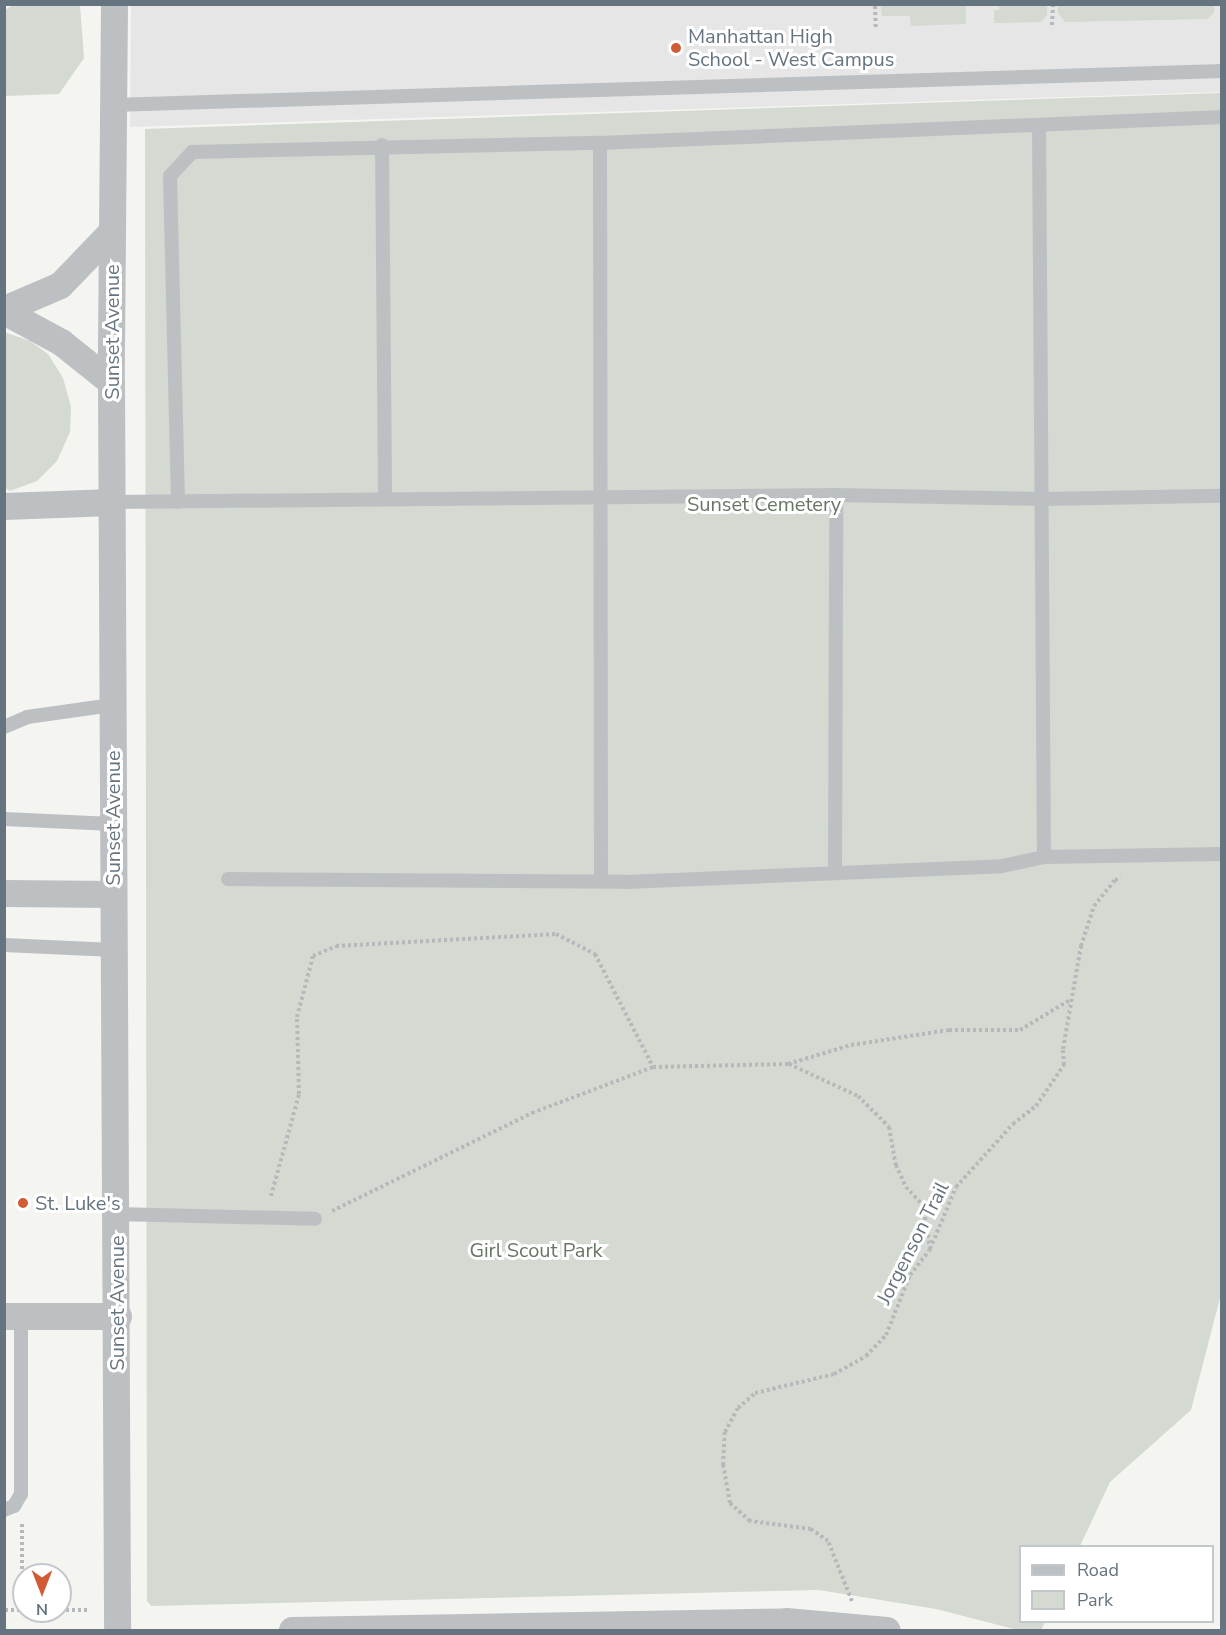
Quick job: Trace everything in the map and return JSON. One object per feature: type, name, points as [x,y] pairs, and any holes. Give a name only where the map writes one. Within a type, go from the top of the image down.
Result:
[{"type":"street","name":"Sunset Avenue","points":[[114,4],[111,382],[113,894],[118,1316],[117,1630]]},
{"type":"street","points":[[4,310],[60,285],[112,231]]},
{"type":"street","points":[[4,310],[61,342],[111,382]]},
{"type":"street","points":[[4,506],[112,502]]},
{"type":"street","points":[[4,893],[113,894]]},
{"type":"street","points":[[13,1316],[118,1316]]},
{"type":"street","points":[[292,1630],[786,1621],[887,1630]]},
{"type":"lane","points":[[113,105],[1221,71]]},
{"type":"lane","points":[[178,502],[170,176],[192,152],[207,148],[600,143],[1221,117]]},
{"type":"lane","points":[[1039,125],[1044,857]]},
{"type":"lane","points":[[600,143],[601,881]]},
{"type":"lane","points":[[382,145],[385,499]]},
{"type":"lane","points":[[835,873],[836,495]]},
{"type":"lane","points":[[112,502],[836,495],[1042,499],[1221,496]]},
{"type":"lane","points":[[4,727],[27,717],[112,705]]},
{"type":"lane","points":[[4,819],[113,825]]},
{"type":"lane","points":[[228,879],[601,881],[1002,866],[1044,857],[1221,854]]},
{"type":"lane","points":[[4,945],[114,950]]},
{"type":"lane","points":[[116,1214],[315,1219]]},
{"type":"lane","points":[[4,1510],[14,1506],[21,1494],[13,1316]]},
{"type":"path","points":[[1052,25],[1053,4]]},
{"type":"path","points":[[875,6],[876,30]]},
{"type":"path","name":"Jorgenson Trail","points":[[853,1601],[828,1541],[811,1529],[750,1521],[730,1503],[723,1465],[725,1432],[738,1408],[755,1394],[834,1374],[866,1356],[886,1335],[910,1275],[930,1249],[956,1187],[1013,1124],[1036,1106],[1064,1065],[1071,1000],[1094,906],[1115,880],[1132,875]]},
{"type":"path","points":[[266,1217],[299,1094],[297,1017],[313,956],[336,946],[556,934],[595,954],[653,1067]]},
{"type":"path","points":[[315,1219],[532,1113],[653,1067],[788,1064],[851,1045],[949,1030],[1020,1030],[1071,1000]]},
{"type":"path","points":[[788,1064],[858,1096],[889,1127],[896,1165],[906,1187],[922,1205],[930,1249]]},
{"type":"path","points":[[21,1494],[22,1563]]},
{"type":"path","points":[[72,1610],[94,1610]]},
{"type":"shaded area","name":"Manhattan High School - West Campus","points":[[131,5],[1221,5],[1221,92],[130,127]]},
{"type":"green space","points":[[1214,4],[1214,13],[1207,19],[1065,22],[1058,13],[1058,5]]},
{"type":"green space","points":[[13,5],[80,5],[84,58],[59,94],[5,96],[5,10]]},
{"type":"green space","points":[[889,5],[966,5],[966,24],[911,26],[910,16],[882,16],[881,6]]},
{"type":"green space","points":[[999,5],[1047,5],[1047,15],[1041,22],[994,23],[994,10],[999,10]]},
{"type":"green space","points":[[1221,93],[1221,1294],[1191,1410],[1110,1482],[1080,1545],[1019,1545],[1019,1623],[1044,1623],[1041,1630],[1018,1630],[936,1609],[819,1590],[151,1606],[147,1601],[145,129]]},
{"type":"green space","points":[[4,332],[30,341],[48,354],[63,378],[71,407],[70,432],[57,461],[37,481],[10,491],[4,487]]},
{"type":"place","name":"Manhattan High School - West Campus","points":[[676,48]]},
{"type":"place","name":"St. Luke's","points":[[23,1203]]},
{"type":"park label","name":"Sunset Cemetery","points":[[764,504]]},
{"type":"park label","name":"Girl Scout Park","points":[[536,1250]]}]
